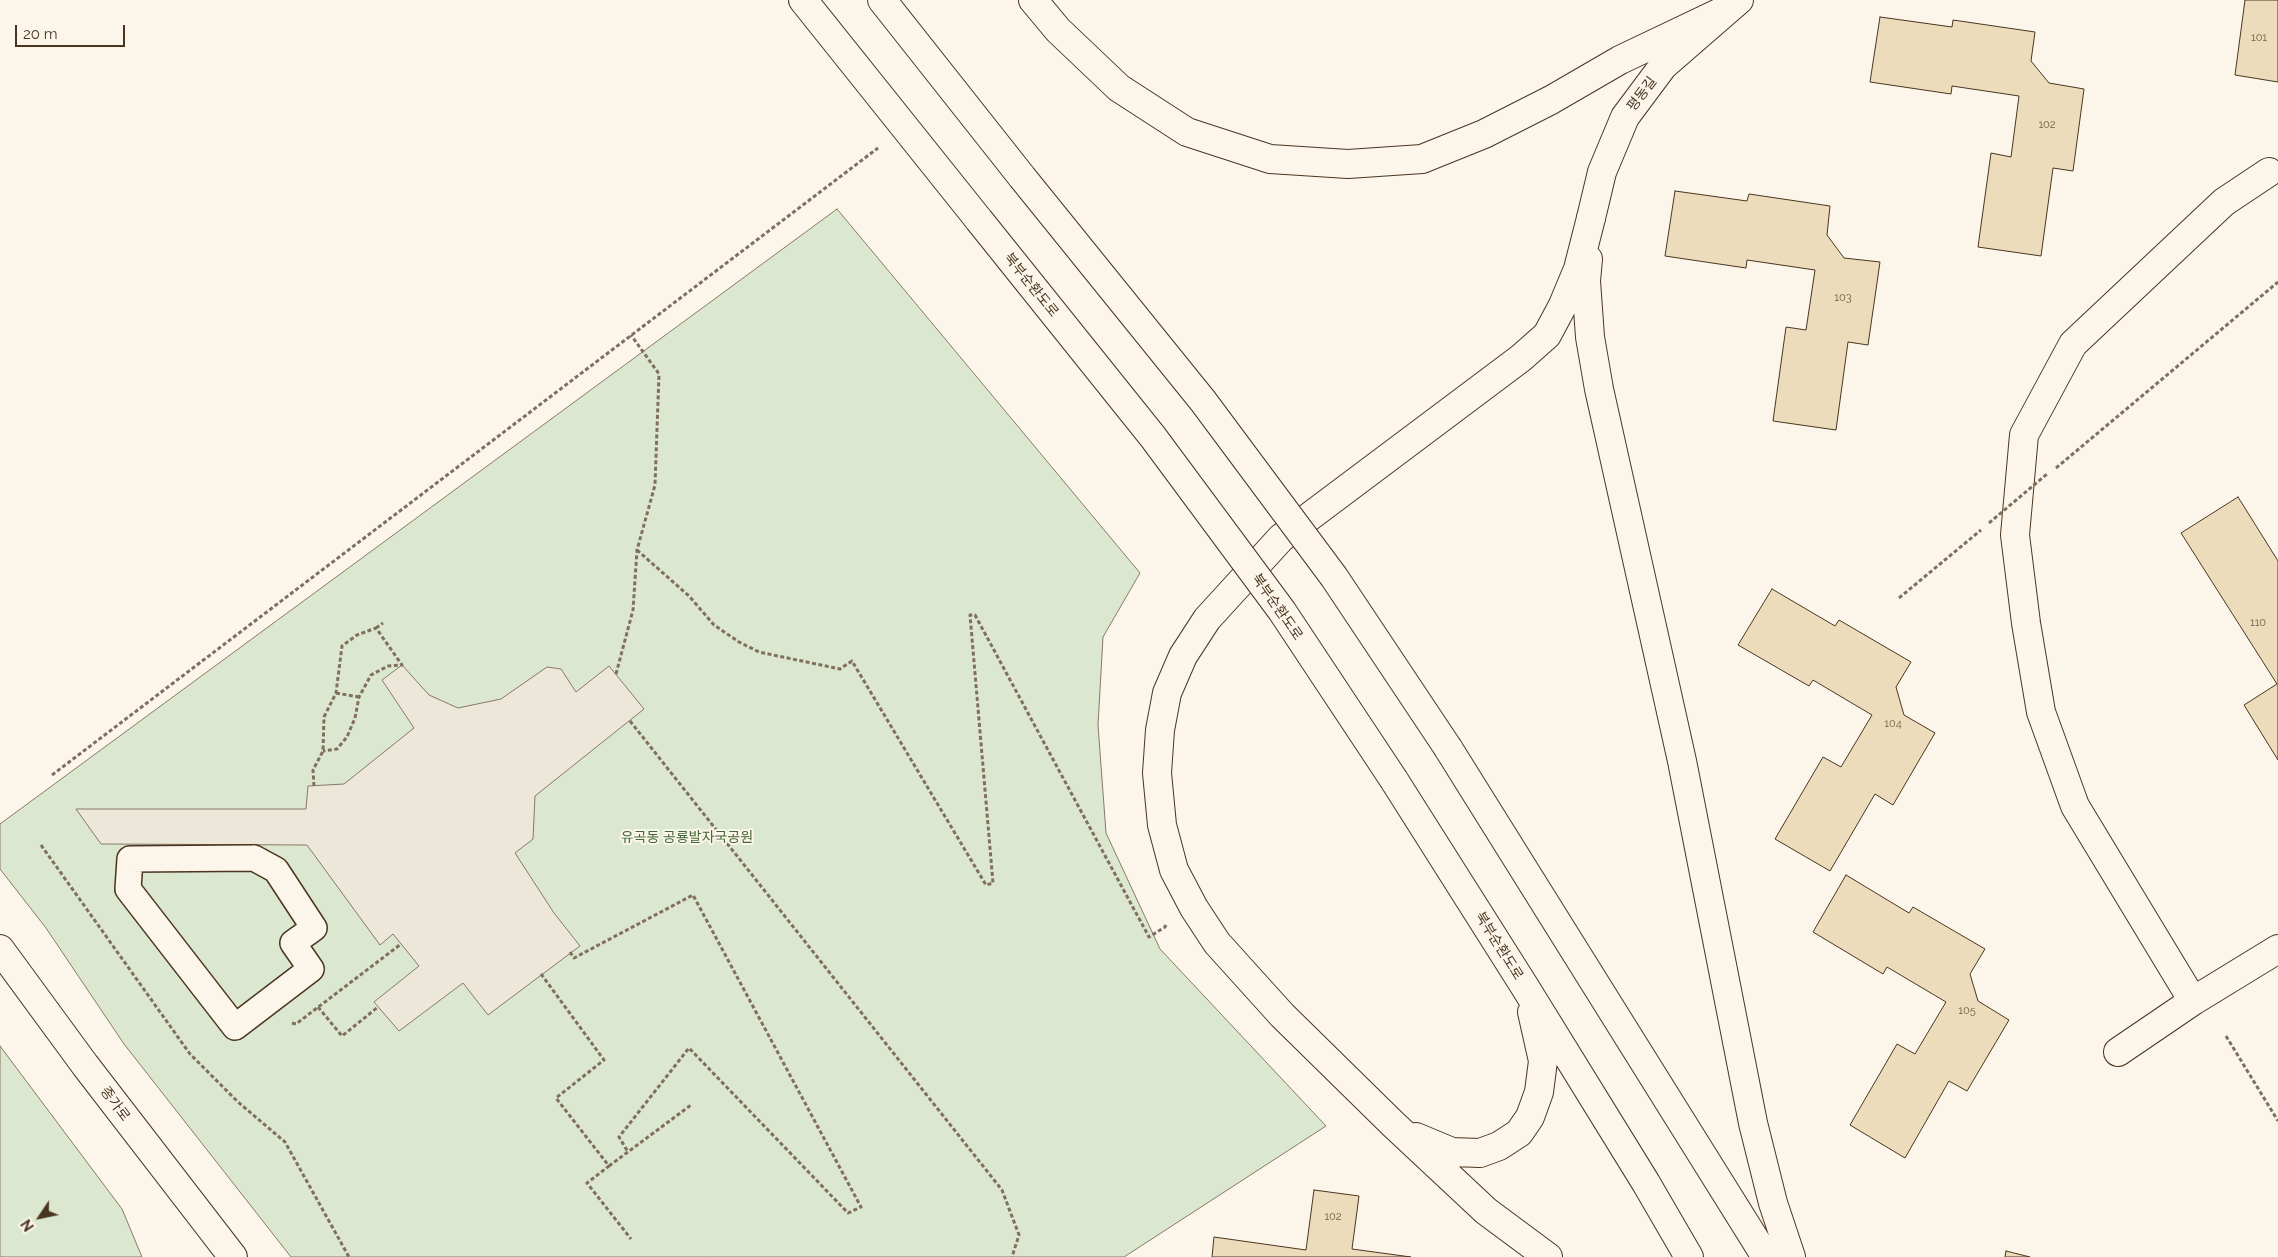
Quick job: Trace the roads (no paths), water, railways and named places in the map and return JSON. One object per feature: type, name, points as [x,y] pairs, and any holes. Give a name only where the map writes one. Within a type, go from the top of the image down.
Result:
[{"type":"main road","name":"북부순환도로","points":[[803,0],[1153,437],[1270,595],[1394,780],[1525,987],[1646,1183],[1689,1257]]},
{"type":"main road","points":[[882,0],[1215,417],[1334,577],[1448,748],[1766,1257]]},
{"type":"main road","points":[[1033,0],[1058,30],[1119,88],[1187,132],[1270,159],[1348,164],[1422,158],[1484,134],[1551,100],[1620,60],[1733,4]]},
{"type":"main road","name":"평동길","points":[[1591,218],[1602,172],[1625,117],[1663,66],[1733,4]]},
{"type":"main road","points":[[2193,1001],[2075,806],[2041,712],[2026,623],[2015,535],[2022,455],[2024,435],[2073,344],[2224,202],[2275,176]]},
{"type":"main road","points":[[1548,1257],[1534,1249],[1486,1211],[1392,1124],[1247,978],[1217,943],[1194,908],[1174,870],[1162,825],[1157,772],[1160,730],[1167,693],[1183,656],[1207,619],[1282,538],[1521,358],[1547,335],[1564,305],[1578,269],[1591,218]]},
{"type":"main road","points":[[1591,218],[1586,281],[1590,337],[1599,389],[1682,761],[1753,1123],[1773,1202],[1791,1257]]},
{"type":"main road","points":[[2118,1052],[2193,1001],[2278,949]]},
{"type":"main road","name":"종가로","points":[[0,950],[85,1065],[233,1257]]},
{"type":"main road","points":[[1392,1124],[1425,1142],[1452,1152],[1480,1153],[1500,1146],[1519,1133],[1530,1117],[1539,1092],[1543,1061],[1537,1028],[1525,987]]},
{"type":"street","points":[[254,858],[276,870],[314,928],[293,943],[311,969],[235,1027],[128,889],[130,859],[254,858]]},
{"type":"park label","name":"유곡동 공룡발자국공원","points":[[687,838]]}]
